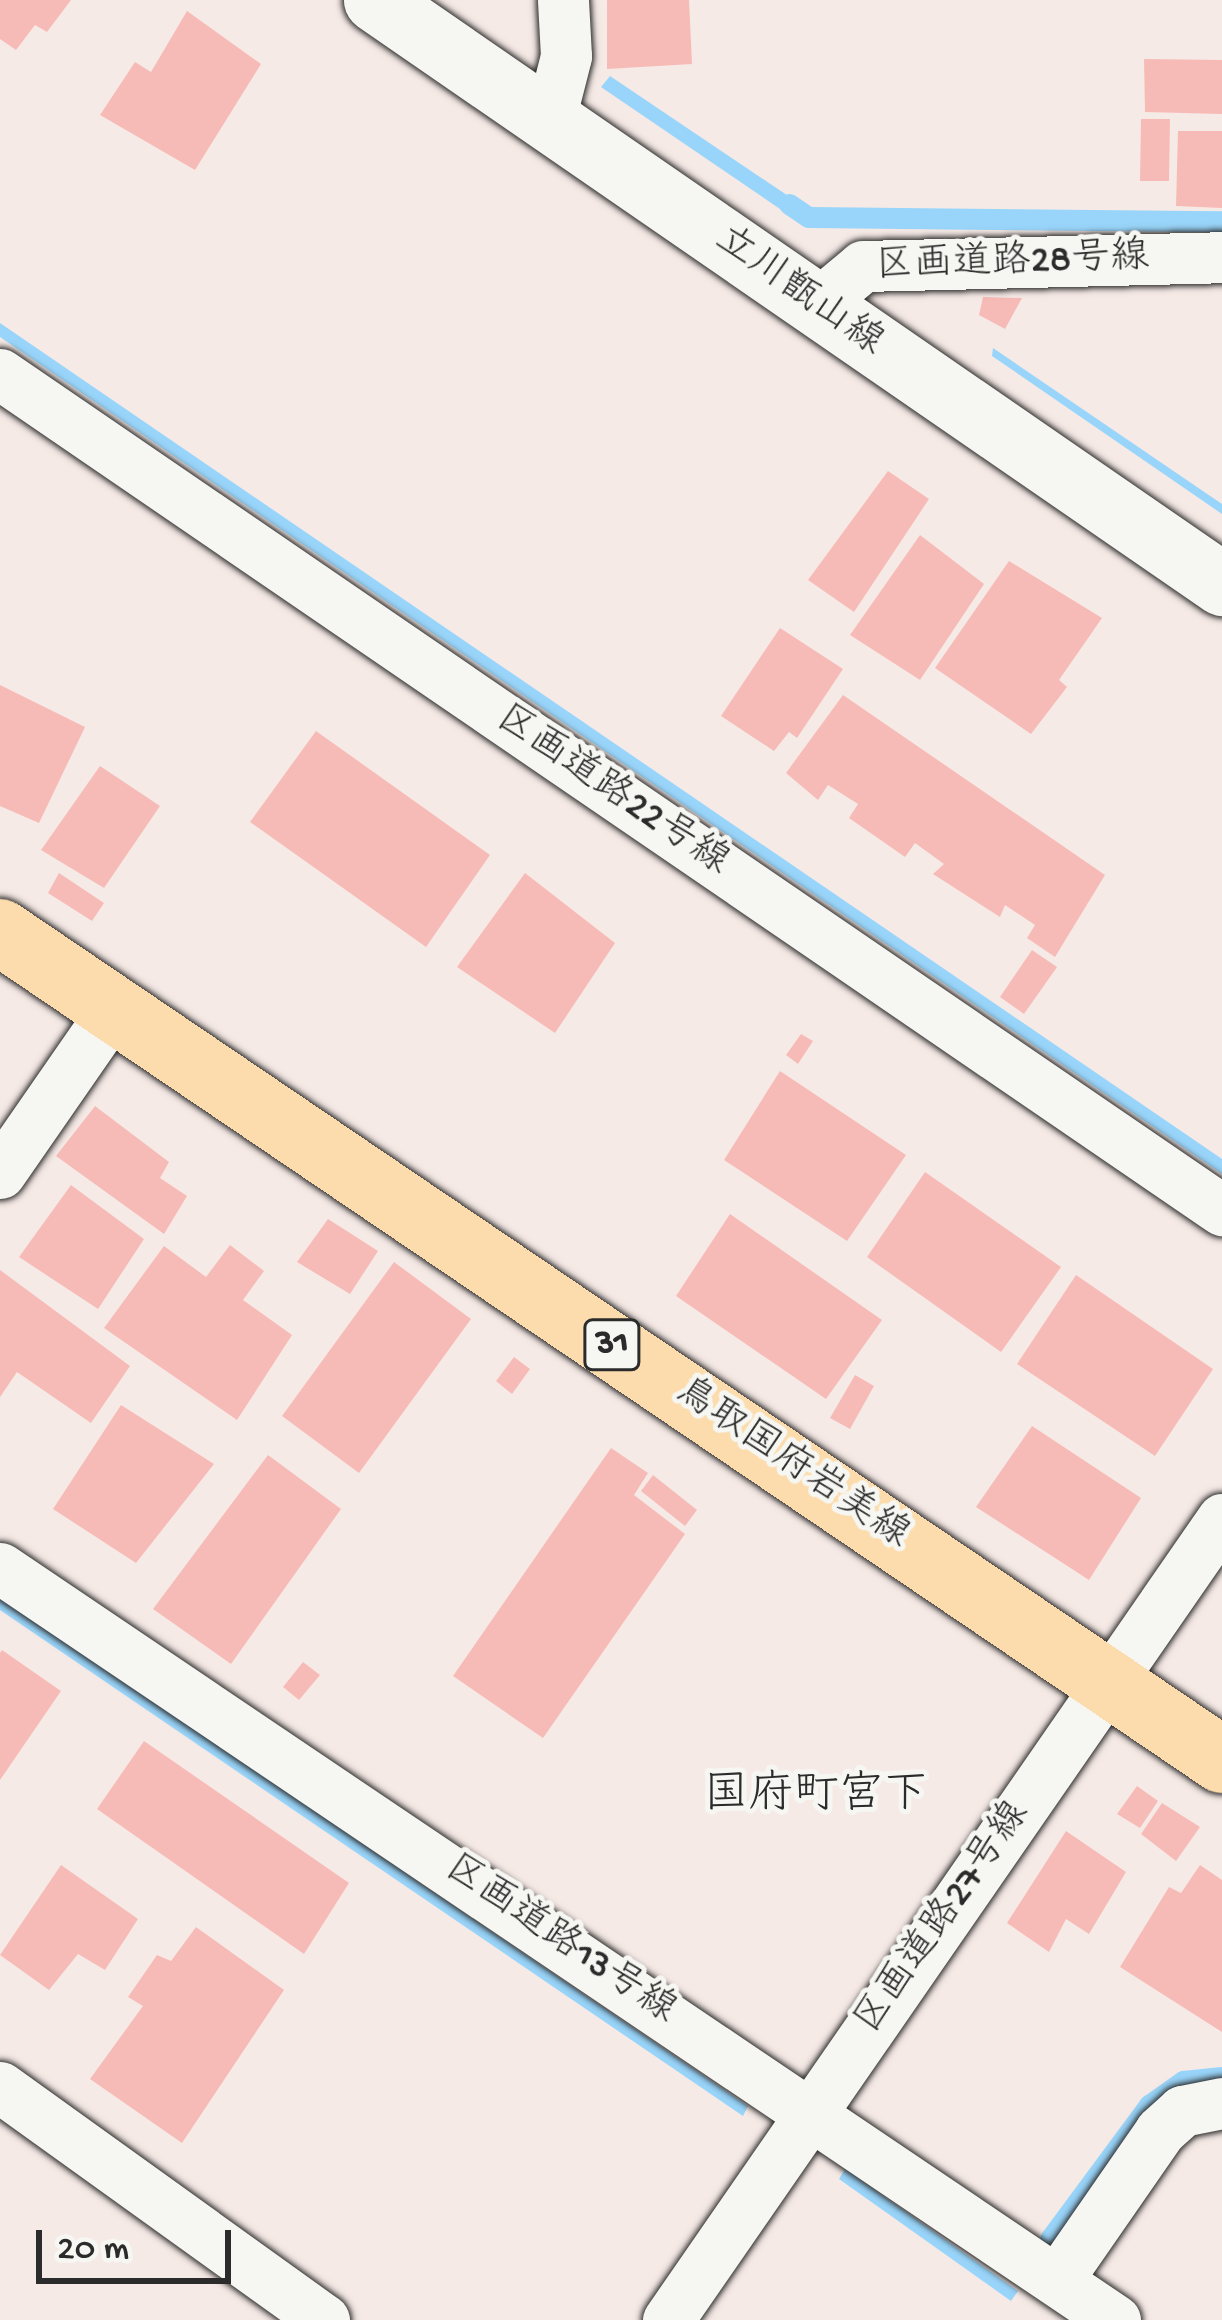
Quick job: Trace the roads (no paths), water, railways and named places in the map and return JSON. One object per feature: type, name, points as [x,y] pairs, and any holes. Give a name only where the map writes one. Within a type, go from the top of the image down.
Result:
[{"type":"main road","name":"鳥取国府岩美線","points":[[0,932],[1222,1760]]},
{"type":"street","name":"立川甑山線","points":[[375,0],[1222,584]]},
{"type":"street","points":[[550,119],[566,56],[563,0]]},
{"type":"street","name":"区画道路28号線","points":[[815,306],[863,266],[1222,257]]},
{"type":"street","name":"区画道路22号線","points":[[0,374],[1222,1210]]},
{"type":"street","points":[[0,1173],[113,1010]]},
{"type":"street","name":"区画道路27号線","points":[[668,2320],[1222,1519]]},
{"type":"street","name":"区画道路13号線","points":[[0,1568],[811,2109],[1115,2320]]},
{"type":"street","points":[[0,2087],[324,2320]]},
{"type":"street","points":[[1057,2280],[1160,2132],[1182,2111],[1222,2103]]},
{"type":"water","points":[[610,76],[815,214],[808,228],[601,87]]},
{"type":"water","points":[[0,323],[1222,1159],[1222,1174],[0,337]]},
{"type":"water","points":[[993,348],[1222,504],[1222,514],[992,356]]},
{"type":"water","points":[[0,1597],[748,2106],[743,2116],[0,1610]]},
{"type":"water","points":[[845,2169],[1018,2291],[1011,2301],[839,2179]]},
{"type":"waterway","points":[[789,204],[808,217],[1222,221]]},
{"type":"waterway","points":[[1050,2239],[1149,2105],[1183,2081],[1222,2077]]},
{"type":"district","name":"国府町宮下","points":[[816,1798]]}]
